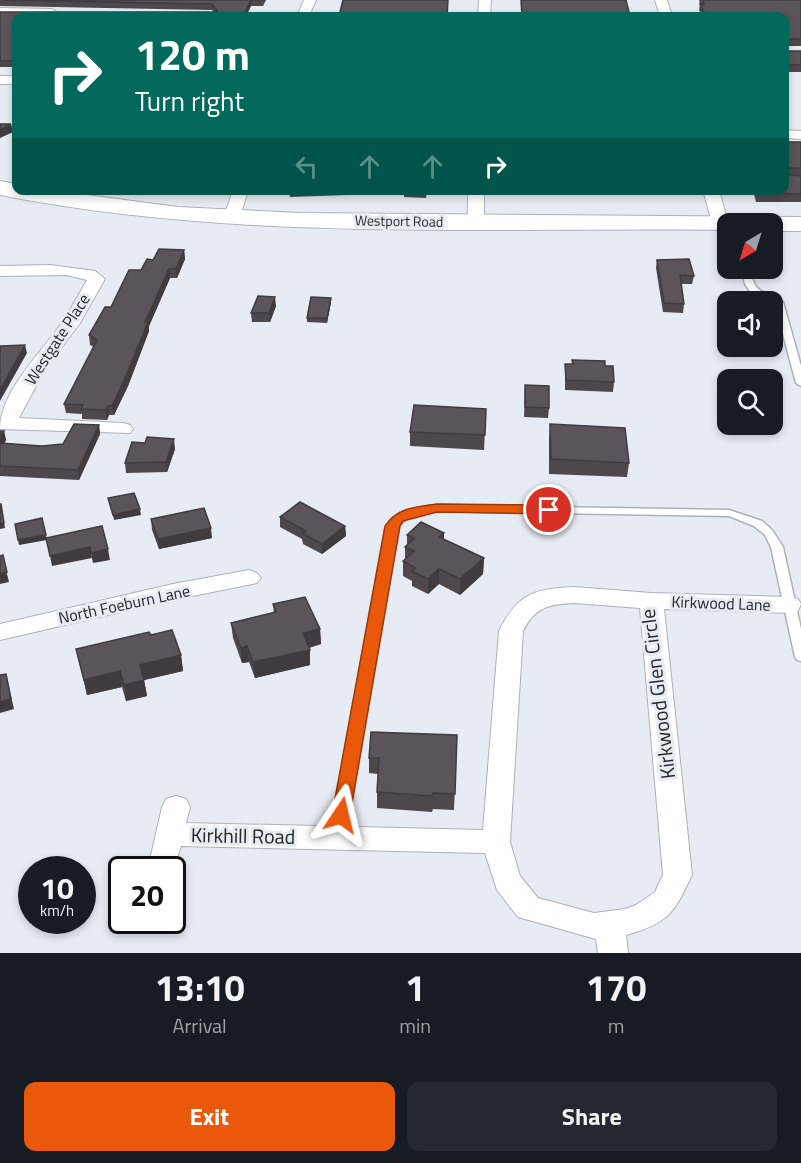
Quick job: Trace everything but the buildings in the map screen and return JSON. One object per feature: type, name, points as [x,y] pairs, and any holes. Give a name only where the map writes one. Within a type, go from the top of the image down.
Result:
[{"type":"main road","name":"Westport Road","points":[[42,195],[119,208],[227,217],[717,223]]},
{"type":"main road","name":"Westport Road","points":[[783,224],[801,224]]},
{"type":"street","points":[[227,217],[234,210],[240,195]]},
{"type":"street","points":[[476,195],[476,221]]},
{"type":"street","points":[[714,195],[724,213]]},
{"type":"street","name":"Westgate Place","points":[[0,271],[76,271],[92,275],[96,279],[71,323],[35,370],[3,423],[123,429]]},
{"type":"street","name":"North Foeburn Lane","points":[[0,632],[173,592],[249,578]]},
{"type":"street","name":"Kirkwood Glen Circle","points":[[574,595],[651,601],[678,875],[665,902],[647,914],[627,922],[611,939],[594,926],[528,908],[507,881],[496,842],[511,631],[522,608],[535,601],[574,595]]},
{"type":"street","name":"Kirkwood Lane","points":[[651,601],[790,605]]},
{"type":"street","name":"Kirkhill Road","points":[[165,856],[177,807]]},
{"type":"street","name":"Kirkhill Road","points":[[170,834],[496,842]]},
{"type":"lane","points":[[748,279],[754,294],[779,302],[801,383]]},
{"type":"lane","points":[[337,838],[392,526],[398,518],[408,513],[437,508],[729,513],[762,523],[771,534],[777,547],[801,657]]},
{"type":"route","points":[[341,815],[392,526],[398,518],[408,513],[437,508],[549,510]]}]
